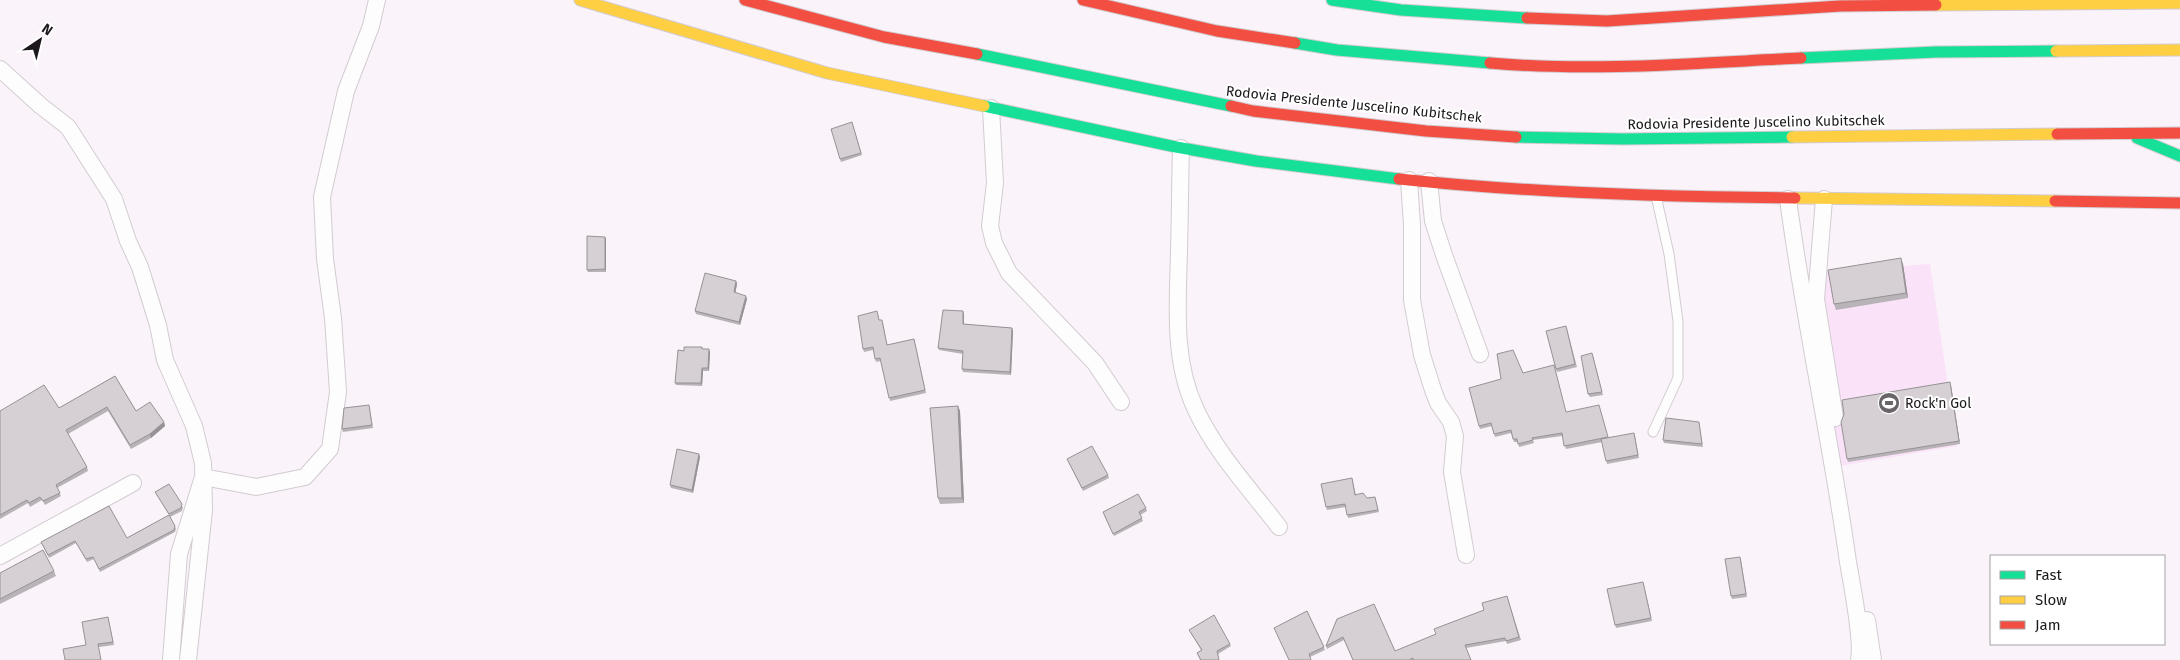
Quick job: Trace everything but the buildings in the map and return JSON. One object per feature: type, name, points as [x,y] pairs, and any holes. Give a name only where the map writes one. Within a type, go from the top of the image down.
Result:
[{"type":"main road","points":[[580,0],[827,73],[1181,148],[1256,161],[1409,180],[1530,190],[1656,196],[2180,203]]},
{"type":"main road","name":"Rodovia Presidente Juscelino Kubitschek","points":[[745,0],[884,37],[1002,59],[1235,107],[1426,130],[1538,138],[1623,139],[2180,133]]},
{"type":"main road","points":[[1082,0],[1217,31],[1337,50],[1534,67],[1596,67],[1936,52],[2180,50]]},
{"type":"main road","points":[[1332,0],[1402,10],[1607,22],[1840,6],[2009,3],[2180,3]]},
{"type":"main road","points":[[2124,133],[2180,156]]},
{"type":"street","points":[[203,478],[256,487],[305,477],[330,450],[338,392],[333,318],[325,258],[322,197],[346,90],[371,26],[377,0]]},
{"type":"street","points":[[0,69],[41,106],[68,127],[114,199],[128,241],[140,267],[158,325],[165,360],[194,426],[203,463],[204,510],[188,660]]},
{"type":"street","points":[[991,108],[995,183],[990,226],[999,257],[1009,273],[1094,362],[1121,402]]},
{"type":"street","points":[[1181,148],[1178,343],[1184,379],[1196,410],[1206,428],[1279,527]]},
{"type":"street","points":[[1409,180],[1412,225],[1412,300],[1422,354],[1430,381],[1438,403],[1451,422],[1455,436],[1452,472],[1466,555]]},
{"type":"street","points":[[1430,181],[1433,221],[1480,354]]},
{"type":"street","points":[[1788,199],[1801,294],[1843,524],[1856,612],[1859,660]]},
{"type":"street","points":[[1824,199],[1816,299],[1873,660]]},
{"type":"street","points":[[171,660],[180,554],[203,478]]},
{"type":"street","points":[[0,556],[133,483]]},
{"type":"lane","points":[[1653,432],[1678,378],[1678,321],[1669,254],[1656,196]]},
{"type":"shaded area","name":"Rock'n Gol","points":[[1930,264],[1957,446],[1841,466],[1819,361],[1812,272]]},
{"type":"traffic: fast","points":[[1332,0],[1401,10],[1527,18]]},
{"type":"traffic: fast","points":[[1295,43],[1337,50],[1490,63]]},
{"type":"traffic: fast","points":[[1801,58],[1936,52],[2056,51]]},
{"type":"traffic: fast","points":[[977,54],[1231,106]]},
{"type":"traffic: fast","points":[[984,106],[1176,147],[1256,161],[1399,179]]},
{"type":"traffic: fast","points":[[1516,137],[1623,139],[1792,137]]},
{"type":"traffic: fast","points":[[2137,138],[2180,156]]},
{"type":"traffic: slow","points":[[580,0],[827,73],[984,106]]},
{"type":"traffic: slow","points":[[1936,5],[2180,3]]},
{"type":"traffic: slow","points":[[2056,51],[2180,50]]},
{"type":"traffic: slow","points":[[1792,137],[2057,134]]},
{"type":"traffic: slow","points":[[1795,198],[2055,201]]},
{"type":"traffic: jam","points":[[745,0],[884,37],[977,54]]},
{"type":"traffic: jam","points":[[1083,0],[1217,31],[1295,43]]},
{"type":"traffic: jam","points":[[1527,18],[1607,21],[1840,6],[1936,5]]},
{"type":"traffic: jam","points":[[1490,63],[1529,66],[1607,67],[1801,58]]},
{"type":"traffic: jam","points":[[1231,106],[1253,111],[1426,131],[1516,137]]},
{"type":"traffic: jam","points":[[2057,134],[2180,133]]},
{"type":"traffic: jam","points":[[1399,179],[1498,188],[1597,193],[1795,198]]},
{"type":"traffic: jam","points":[[2055,201],[2180,203]]},
{"type":"place","name":"Rock'n Gol","points":[[1889,403]]}]
